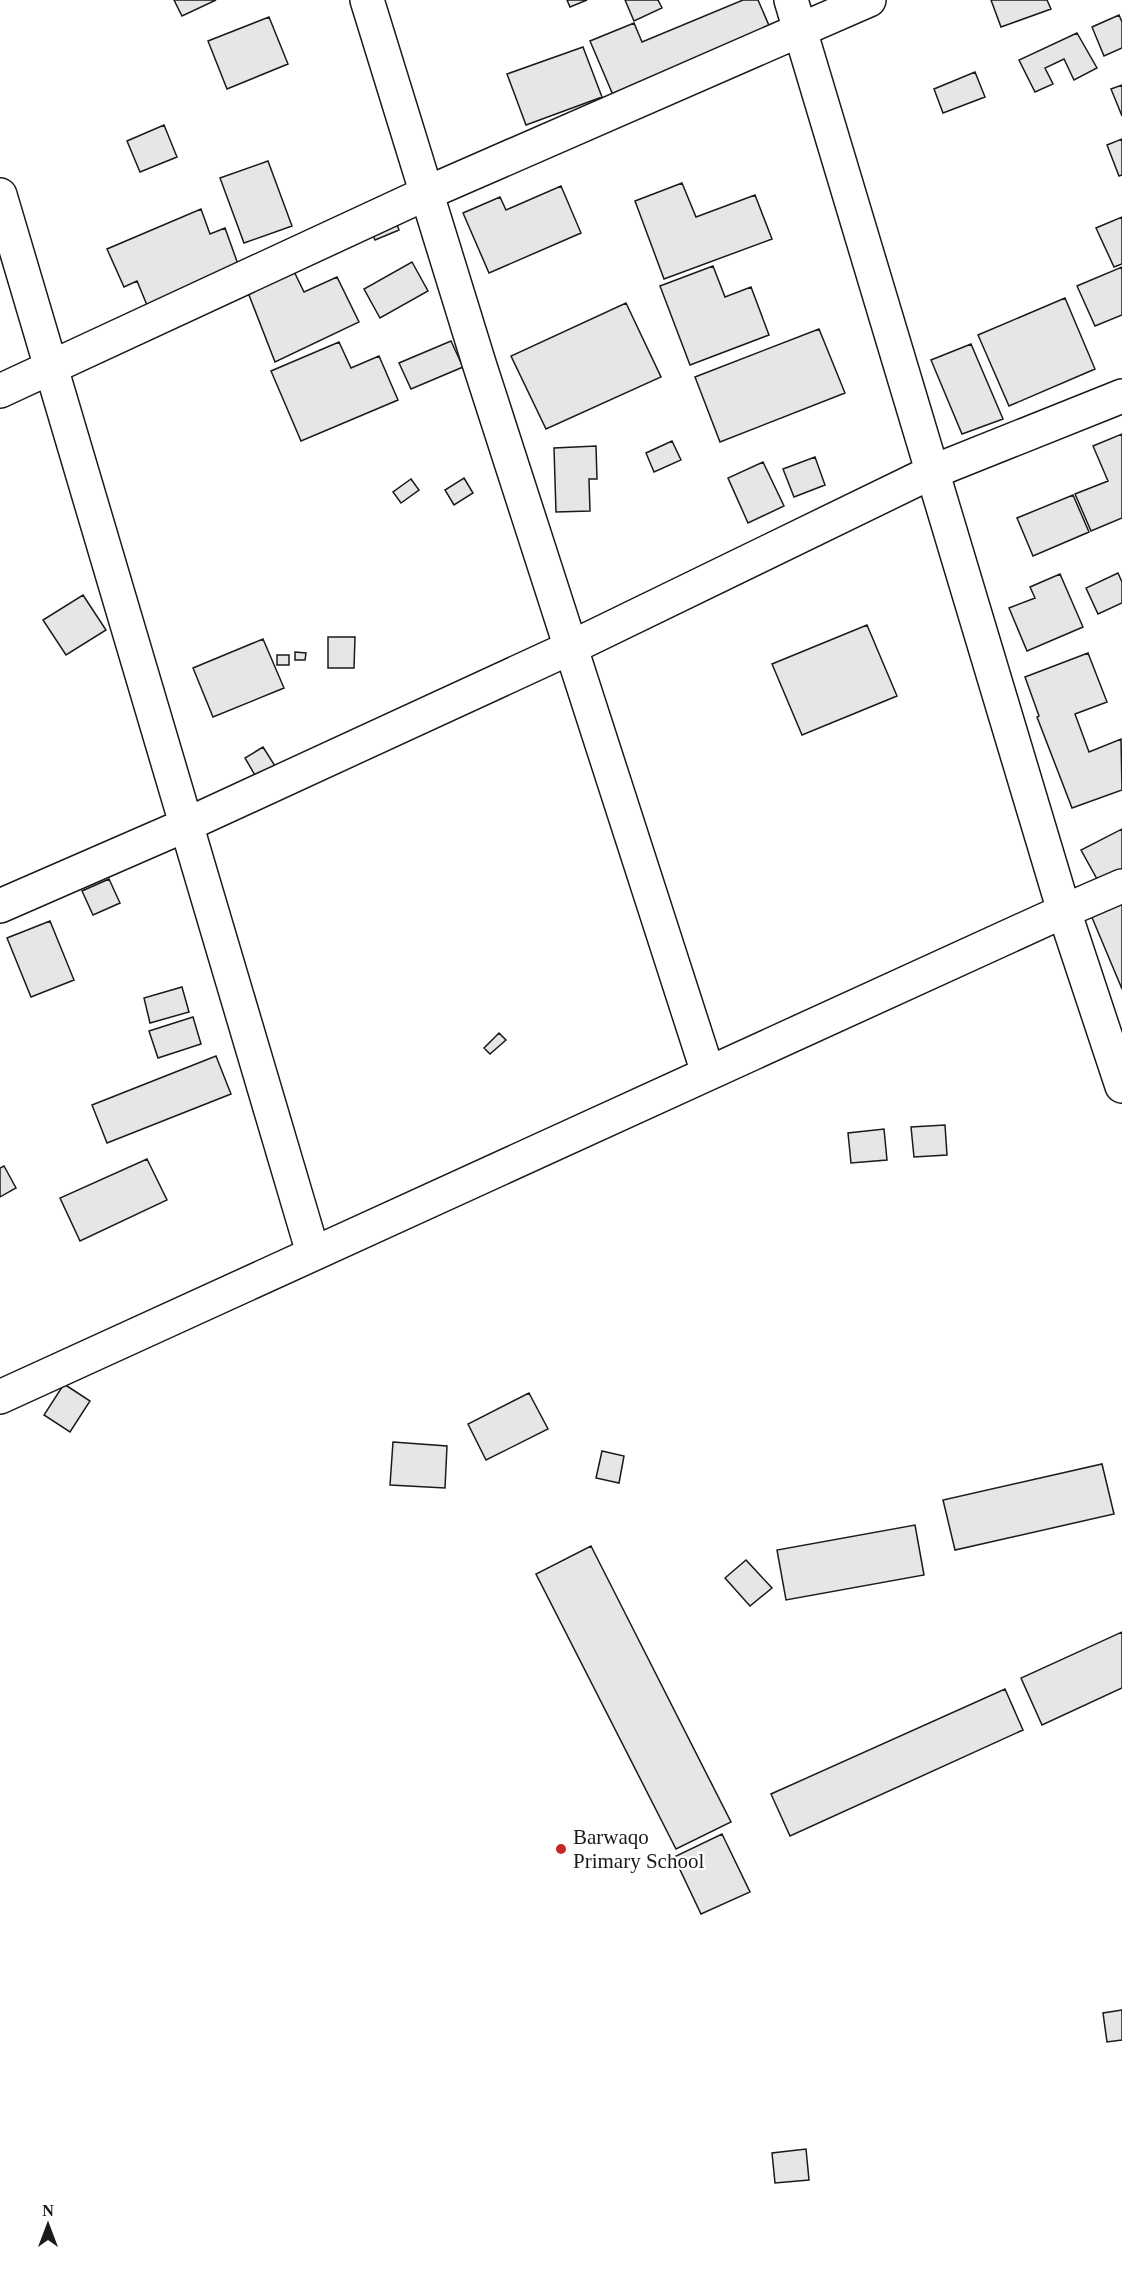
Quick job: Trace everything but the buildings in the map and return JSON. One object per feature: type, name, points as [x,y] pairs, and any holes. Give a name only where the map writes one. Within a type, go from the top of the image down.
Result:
[{"type":"street","points":[[367,0],[708,1073]]},
{"type":"street","points":[[0,392],[427,193],[796,15],[869,0]]},
{"type":"street","points":[[796,15],[1064,910],[1122,1086]]},
{"type":"street","points":[[0,195],[188,824],[313,1253]]},
{"type":"street","points":[[0,906],[188,824],[572,647],[932,472],[1122,396]]},
{"type":"street","points":[[0,1396],[1064,910],[1122,886]]},
{"type":"place","name":"Barwaqo Primary School","points":[[561,1849]]}]
